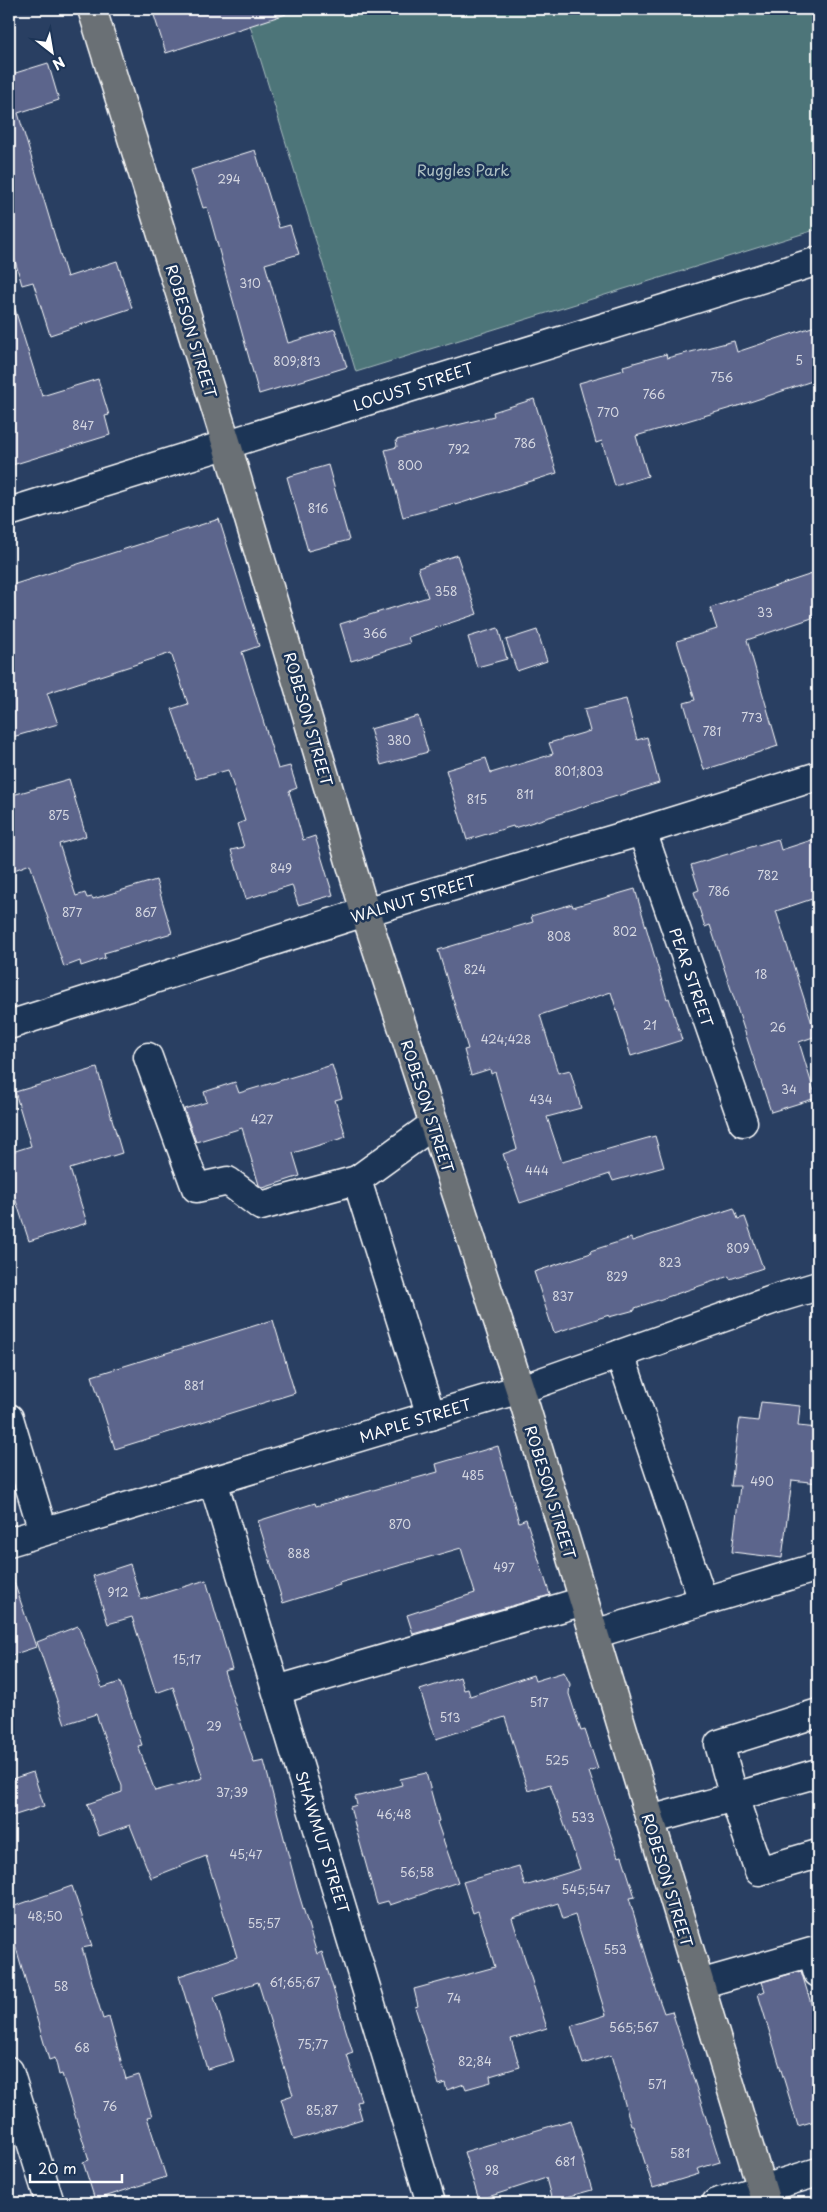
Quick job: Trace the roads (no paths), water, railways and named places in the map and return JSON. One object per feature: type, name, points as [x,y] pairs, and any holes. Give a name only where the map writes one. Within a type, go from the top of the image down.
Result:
[{"type":"main road","name":"ROBESON STREET","points":[[92,9],[227,445],[366,912],[520,1389],[764,2197]]},
{"type":"street","name":"LOCUST STREET","points":[[9,512],[818,260]]},
{"type":"street","name":"WALNUT STREET","points":[[9,1025],[366,912],[642,831],[818,776]]},
{"type":"street","name":"PEAR STREET","points":[[642,831],[743,1122]]},
{"type":"street","points":[[148,1057],[196,1188],[228,1181],[262,1206],[357,1180],[434,1124]]},
{"type":"street","points":[[357,1180],[431,1416]]},
{"type":"street","name":"MAPLE STREET","points":[[9,1542],[520,1389],[775,1299],[817,1290]]},
{"type":"street","points":[[620,1354],[702,1602]]},
{"type":"street","points":[[9,1418],[43,1531]]},
{"type":"street","name":"SHAWMUT STREET","points":[[213,1481],[432,2203]]},
{"type":"street","points":[[594,1634],[818,1567]]},
{"type":"street","points":[[276,1690],[584,1601]]},
{"type":"street","points":[[818,1713],[719,1744],[734,1797],[759,1871],[818,1854]]},
{"type":"street","points":[[650,1820],[818,1773]]},
{"type":"street","points":[[700,1984],[812,1952],[818,1973]]},
{"type":"street","points":[[9,2071],[50,2203]]},
{"type":"street","points":[[716,2203],[764,2197],[818,2172]]},
{"type":"park label","name":"Ruggles Park","points":[[463,169]]}]
